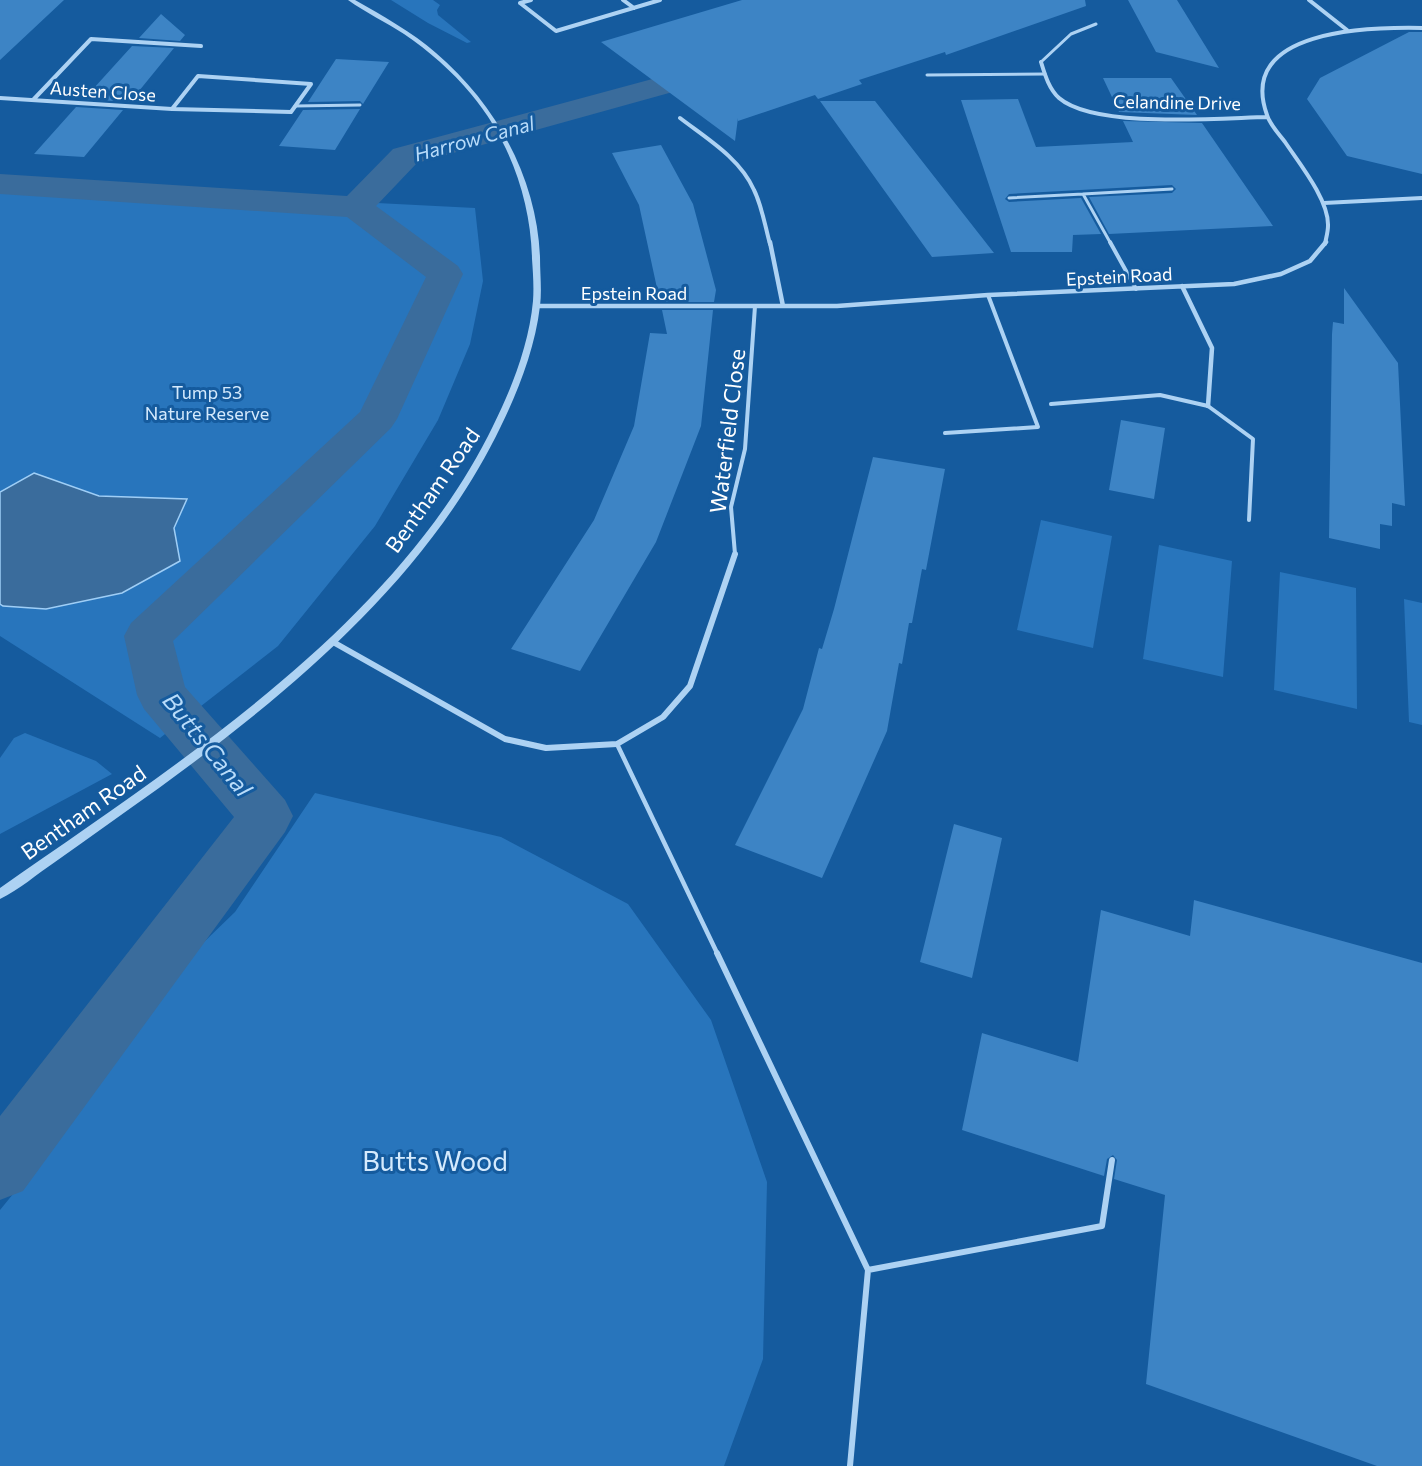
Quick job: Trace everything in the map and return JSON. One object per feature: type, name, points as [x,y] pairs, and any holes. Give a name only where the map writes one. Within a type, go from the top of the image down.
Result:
[{"type":"street","name":"Bentham Road","points":[[0,894],[132,803],[250,714],[333,642],[379,596],[434,528],[469,478],[497,430],[520,372],[537,306],[535,232],[528,199],[511,150],[487,108],[443,60],[386,19],[351,0]]},
{"type":"street","points":[[531,0],[520,3],[556,31],[660,0]]},
{"type":"street","points":[[623,0],[634,8]]},
{"type":"street","points":[[1310,0],[1347,30]]},
{"type":"street","name":"Epstein Road","points":[[537,306],[837,306],[1234,284],[1291,272],[1312,261],[1326,248],[1330,228],[1324,203],[1268,117],[1261,101],[1261,84],[1267,67],[1282,53],[1318,36],[1347,30],[1382,27],[1422,28]]},
{"type":"street","name":"Austen Close","points":[[33,100],[91,39],[201,46]]},
{"type":"street","name":"Celandine Drive","points":[[1041,62],[1050,88],[1063,101],[1101,114],[1130,118],[1268,117]]},
{"type":"street","name":"Austen Close","points":[[0,98],[172,109],[291,112],[311,84],[198,76],[172,109]]},
{"type":"street","points":[[680,118],[722,150],[741,170],[754,189],[771,246],[783,306]]},
{"type":"street","points":[[1324,203],[1422,198]]},
{"type":"street","points":[[1182,286],[1212,348],[1208,406]]},
{"type":"street","name":"Waterfield Close","points":[[333,642],[505,739],[546,748],[617,744],[663,717],[690,686],[735,555]]},
{"type":"lane","points":[[1041,62],[1071,34],[1096,24]]},
{"type":"lane","points":[[927,75],[1046,74]]},
{"type":"lane","points":[[295,106],[360,105]]},
{"type":"lane","points":[[1009,198],[1172,189]]},
{"type":"lane","points":[[1083,194],[1136,289]]},
{"type":"lane","points":[[945,433],[1038,427],[988,296]]},
{"type":"lane","name":"Waterfield Close","points":[[735,555],[731,507],[745,449],[753,359],[754,306]]},
{"type":"lane","points":[[1051,404],[1160,395],[1208,406],[1253,439],[1249,520]]},
{"type":"lane","points":[[617,744],[868,1270],[850,1466]]},
{"type":"lane","points":[[868,1270],[1102,1226],[1112,1160]]},
{"type":"green space","points":[[391,0],[433,0],[440,5],[437,10],[438,15],[471,42],[467,43],[428,23]]},
{"type":"green space","name":"Tump 53 Nature Reserve","points":[[0,184],[475,208],[483,281],[470,344],[438,420],[375,526],[278,646],[160,738],[0,636]]},
{"type":"green space","points":[[1041,520],[1112,536],[1093,648],[1017,630]]},
{"type":"green space","points":[[1159,545],[1232,561],[1223,677],[1143,659]]},
{"type":"green space","points":[[1280,572],[1356,588],[1357,709],[1274,690]]},
{"type":"green space","points":[[1404,599],[1422,603],[1422,725],[1409,722]]},
{"type":"green space","points":[[25,733],[96,761],[112,774],[0,834],[0,758],[14,738]]},
{"type":"green space","name":"Butts Wood","points":[[315,793],[501,837],[628,904],[711,1020],[767,1182],[763,1359],[724,1466],[0,1466],[0,1210],[70,1124],[144,1000],[235,912]]},
{"type":"shaded area","points":[[34,473],[99,496],[187,499],[174,528],[180,561],[122,593],[46,609],[3,606],[0,604],[0,492]]},
{"type":"building","points":[[0,0],[64,0],[0,60]]},
{"type":"building","points":[[742,0],[1085,0],[1086,6],[946,55],[945,52],[859,80],[862,84],[818,99],[815,95],[738,121],[738,118],[735,141],[601,42]]},
{"type":"building","points":[[1128,0],[1177,0],[1219,68],[1156,52]]},
{"type":"building","points":[[161,14],[185,35],[180,41],[139,38]]},
{"type":"building","points":[[1409,32],[1422,32],[1422,174],[1347,156],[1307,99],[1320,78]]},
{"type":"building","points":[[132,46],[174,48],[130,102],[84,99]]},
{"type":"building","points":[[336,59],[389,62],[363,104],[360,101],[308,102]]},
{"type":"building","points":[[1103,78],[1171,78],[1197,115],[1119,112]]},
{"type":"building","points":[[1018,99],[1036,147],[1133,142],[1123,121],[1202,123],[1273,226],[1109,234],[1089,197],[1172,193],[1176,189],[1172,185],[1009,194],[1005,199],[1009,202],[1081,198],[1101,234],[1073,235],[1072,252],[1011,252],[961,100]]},
{"type":"building","points":[[820,101],[875,101],[994,253],[932,257]]},
{"type":"building","points":[[76,107],[123,110],[84,157],[34,154]]},
{"type":"building","points":[[360,109],[335,150],[279,146],[303,110]]},
{"type":"building","points":[[661,145],[693,204],[716,290],[714,302],[660,302],[639,205],[612,153]]},
{"type":"building","points":[[1344,288],[1398,363],[1405,506],[1392,503],[1392,526],[1380,524],[1380,549],[1329,538],[1332,334],[1333,322],[1344,324]]},
{"type":"building","points":[[662,310],[713,310],[701,426],[656,542],[580,671],[511,649],[594,520],[634,426],[650,333],[667,334]]},
{"type":"building","points":[[1121,420],[1165,428],[1154,499],[1109,490]]},
{"type":"building","points":[[873,457],[945,469],[926,570],[922,569],[902,664],[899,663],[887,731],[822,878],[735,845],[803,709],[819,648],[822,649],[834,609]]},
{"type":"building","points":[[954,824],[1002,838],[972,978],[920,962]]},
{"type":"building","points":[[1194,900],[1422,963],[1422,1466],[1377,1466],[1146,1384],[1165,1195],[1114,1179],[1117,1160],[1113,1155],[1107,1159],[1104,1176],[962,1130],[982,1033],[1078,1062],[1101,910],[1190,936]]},
{"type":"waterway","name":"Harrow Canal","points":[[356,207],[405,156],[730,67]]},
{"type":"waterway","name":"Harrow Canal","points":[[0,184],[356,207]]},
{"type":"waterway","name":"Butts Canal","points":[[0,1168],[266,816],[162,695],[148,636],[377,419],[445,274],[356,207]]}]
